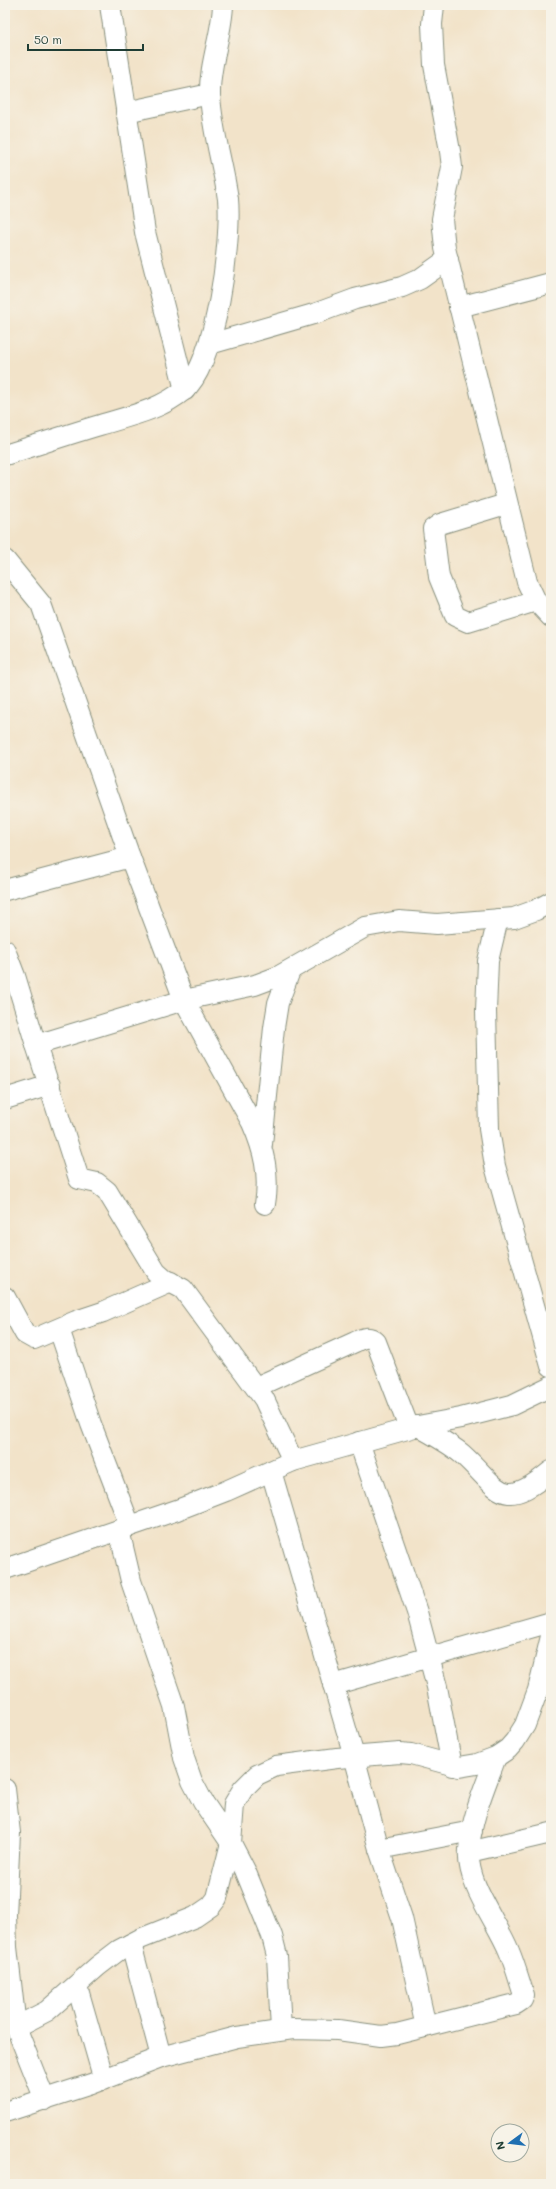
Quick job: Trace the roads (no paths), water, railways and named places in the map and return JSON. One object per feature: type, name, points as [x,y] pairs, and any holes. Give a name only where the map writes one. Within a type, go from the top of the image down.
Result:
[{"type":"street","points":[[110,5],[145,232],[185,390]]},
{"type":"street","points":[[5,454],[139,414],[166,403],[185,390],[196,374],[210,344],[226,263],[228,199],[214,128],[210,94],[212,69],[223,5]]},
{"type":"street","points":[[434,5],[432,24],[434,65],[452,167],[442,219],[448,260],[506,504],[527,582],[536,601],[551,617]]},
{"type":"street","points":[[126,112],[210,94]]},
{"type":"street","points":[[210,344],[317,313],[355,299],[402,287],[420,279],[448,260]]},
{"type":"street","points":[[459,307],[551,283]]},
{"type":"street","points":[[506,504],[440,524],[433,529],[442,587],[455,616],[468,622],[536,601]]},
{"type":"street","points":[[5,560],[41,604],[130,857],[184,1000],[262,1144]]},
{"type":"street","points":[[5,890],[130,857]]},
{"type":"street","points":[[36,1045],[184,1000],[255,985],[290,970],[365,927],[399,921],[437,924],[514,918],[536,910],[551,902]]},
{"type":"street","points":[[498,919],[488,961],[486,1011],[489,1129],[495,1166],[551,1366]]},
{"type":"street","points":[[5,950],[15,976],[79,1179],[97,1183],[107,1190],[156,1272],[183,1289],[264,1399],[293,1461]]},
{"type":"street","points":[[265,1204],[268,1189],[262,1144],[274,1028],[278,1003],[290,970]]},
{"type":"street","points":[[5,1099],[50,1085]]},
{"type":"street","points":[[5,1297],[28,1338],[34,1339],[42,1337],[171,1282]]},
{"type":"street","points":[[60,1329],[124,1528],[131,1581],[174,1706],[184,1758],[192,1781],[203,1802],[231,1843],[248,1876],[272,1936],[277,1956],[281,2030]]},
{"type":"street","points":[[256,1387],[366,1337],[372,1338],[376,1342],[414,1427],[453,1447],[492,1486],[501,1492],[510,1493],[533,1486],[551,1471]]},
{"type":"street","points":[[5,1569],[226,1491],[293,1461],[414,1427],[461,1418],[512,1405],[551,1386]]},
{"type":"street","points":[[359,1442],[417,1612],[430,1657],[443,1713],[452,1766]]},
{"type":"street","points":[[271,1471],[354,1756],[379,1849],[410,1944],[426,2027]]},
{"type":"street","points":[[333,1685],[551,1622]]},
{"type":"street","points":[[16,2027],[47,2011],[98,1966],[130,1944],[195,1917],[211,1906],[217,1898],[231,1843],[234,1804],[242,1789],[256,1775],[276,1766],[354,1756],[405,1753],[459,1767],[477,1764],[496,1757],[515,1741],[525,1725],[538,1690],[551,1636]]},
{"type":"street","points":[[5,2112],[104,2080],[162,2058],[237,2037],[281,2030],[338,2030],[381,2036],[426,2027],[516,2004],[522,2000],[524,1994],[509,1951],[481,1896],[472,1871],[469,1852],[473,1821],[496,1757]]},
{"type":"street","points":[[5,1790],[10,1833],[6,1915],[7,1947],[16,2027],[45,2100]]},
{"type":"street","points":[[379,1849],[472,1831]]},
{"type":"street","points":[[469,1852],[551,1832]]},
{"type":"street","points":[[130,1944],[162,2058]]},
{"type":"street","points":[[77,1986],[104,2080]]}]
